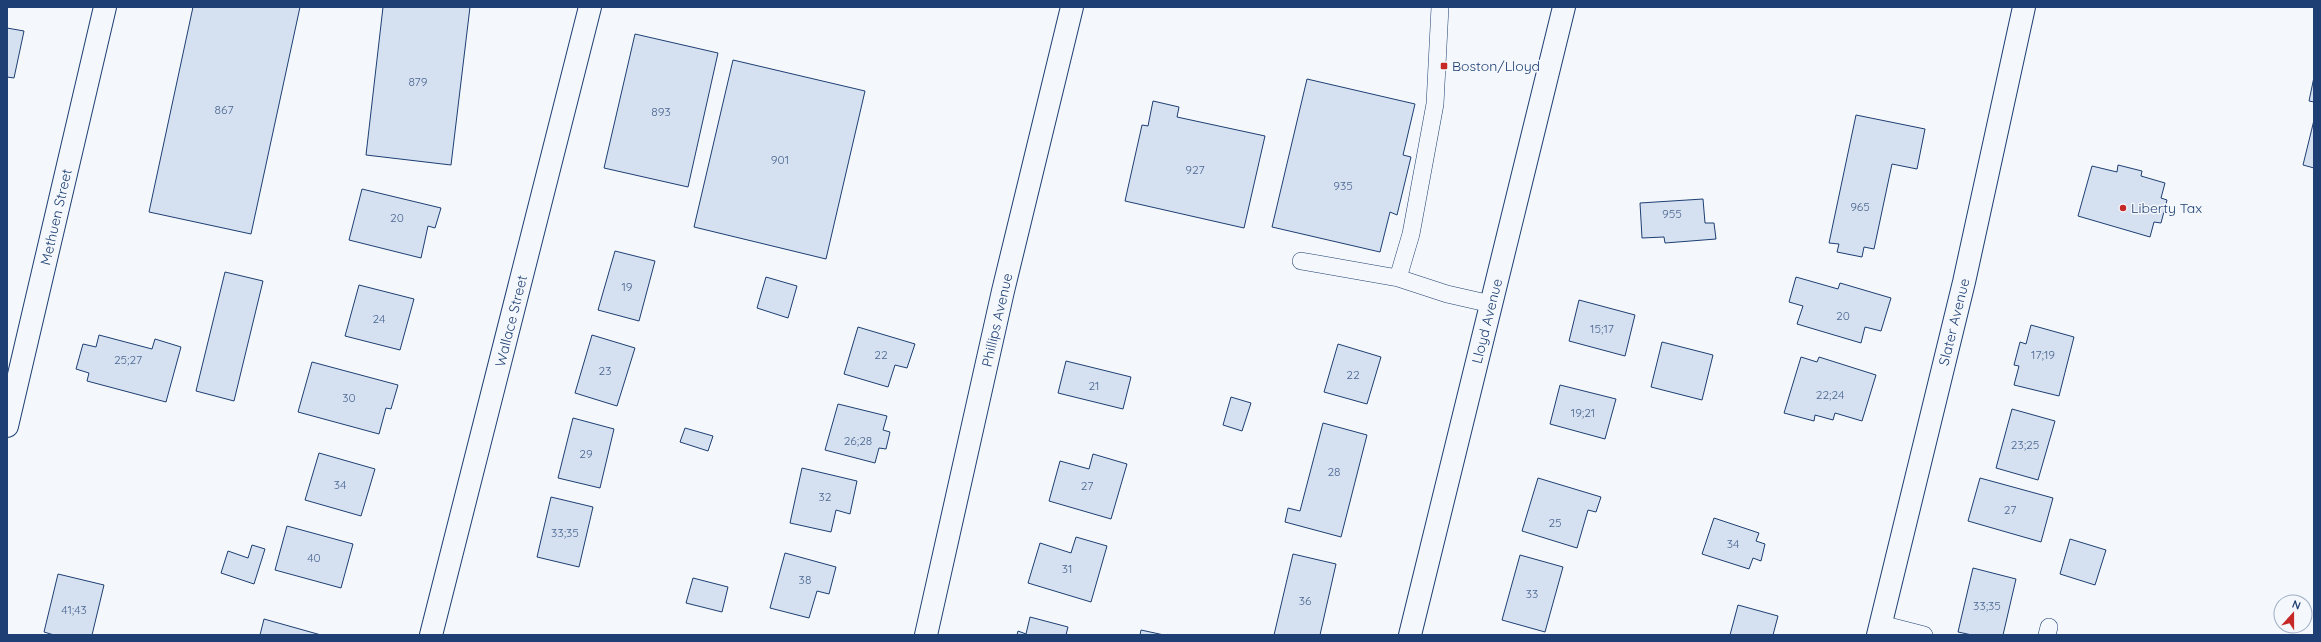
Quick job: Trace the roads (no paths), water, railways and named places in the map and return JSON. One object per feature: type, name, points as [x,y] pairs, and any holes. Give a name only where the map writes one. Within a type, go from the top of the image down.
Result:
[{"type":"street","name":"Methuen Street","points":[[7,426],[105,7]]},
{"type":"street","name":"Wallace Street","points":[[431,635],[590,7]]},
{"type":"street","name":"Phillips Avenue","points":[[926,635],[1003,291],[1072,7]]},
{"type":"street","name":"Lloyd Avenue","points":[[1410,635],[1564,7]]},
{"type":"street","name":"Slater Avenue","points":[[1879,630],[1964,282],[2024,7]]},
{"type":"lane","points":[[1398,278],[1411,234],[1435,104],[1440,7]]},
{"type":"lane","points":[[1302,261],[1398,278],[1447,294],[1491,304]]},
{"type":"lane","points":[[1879,630],[1924,635]]},
{"type":"place","name":"Boston/Lloyd","points":[[1444,66]]},
{"type":"place","name":"Liberty Tax","points":[[2123,208]]}]
